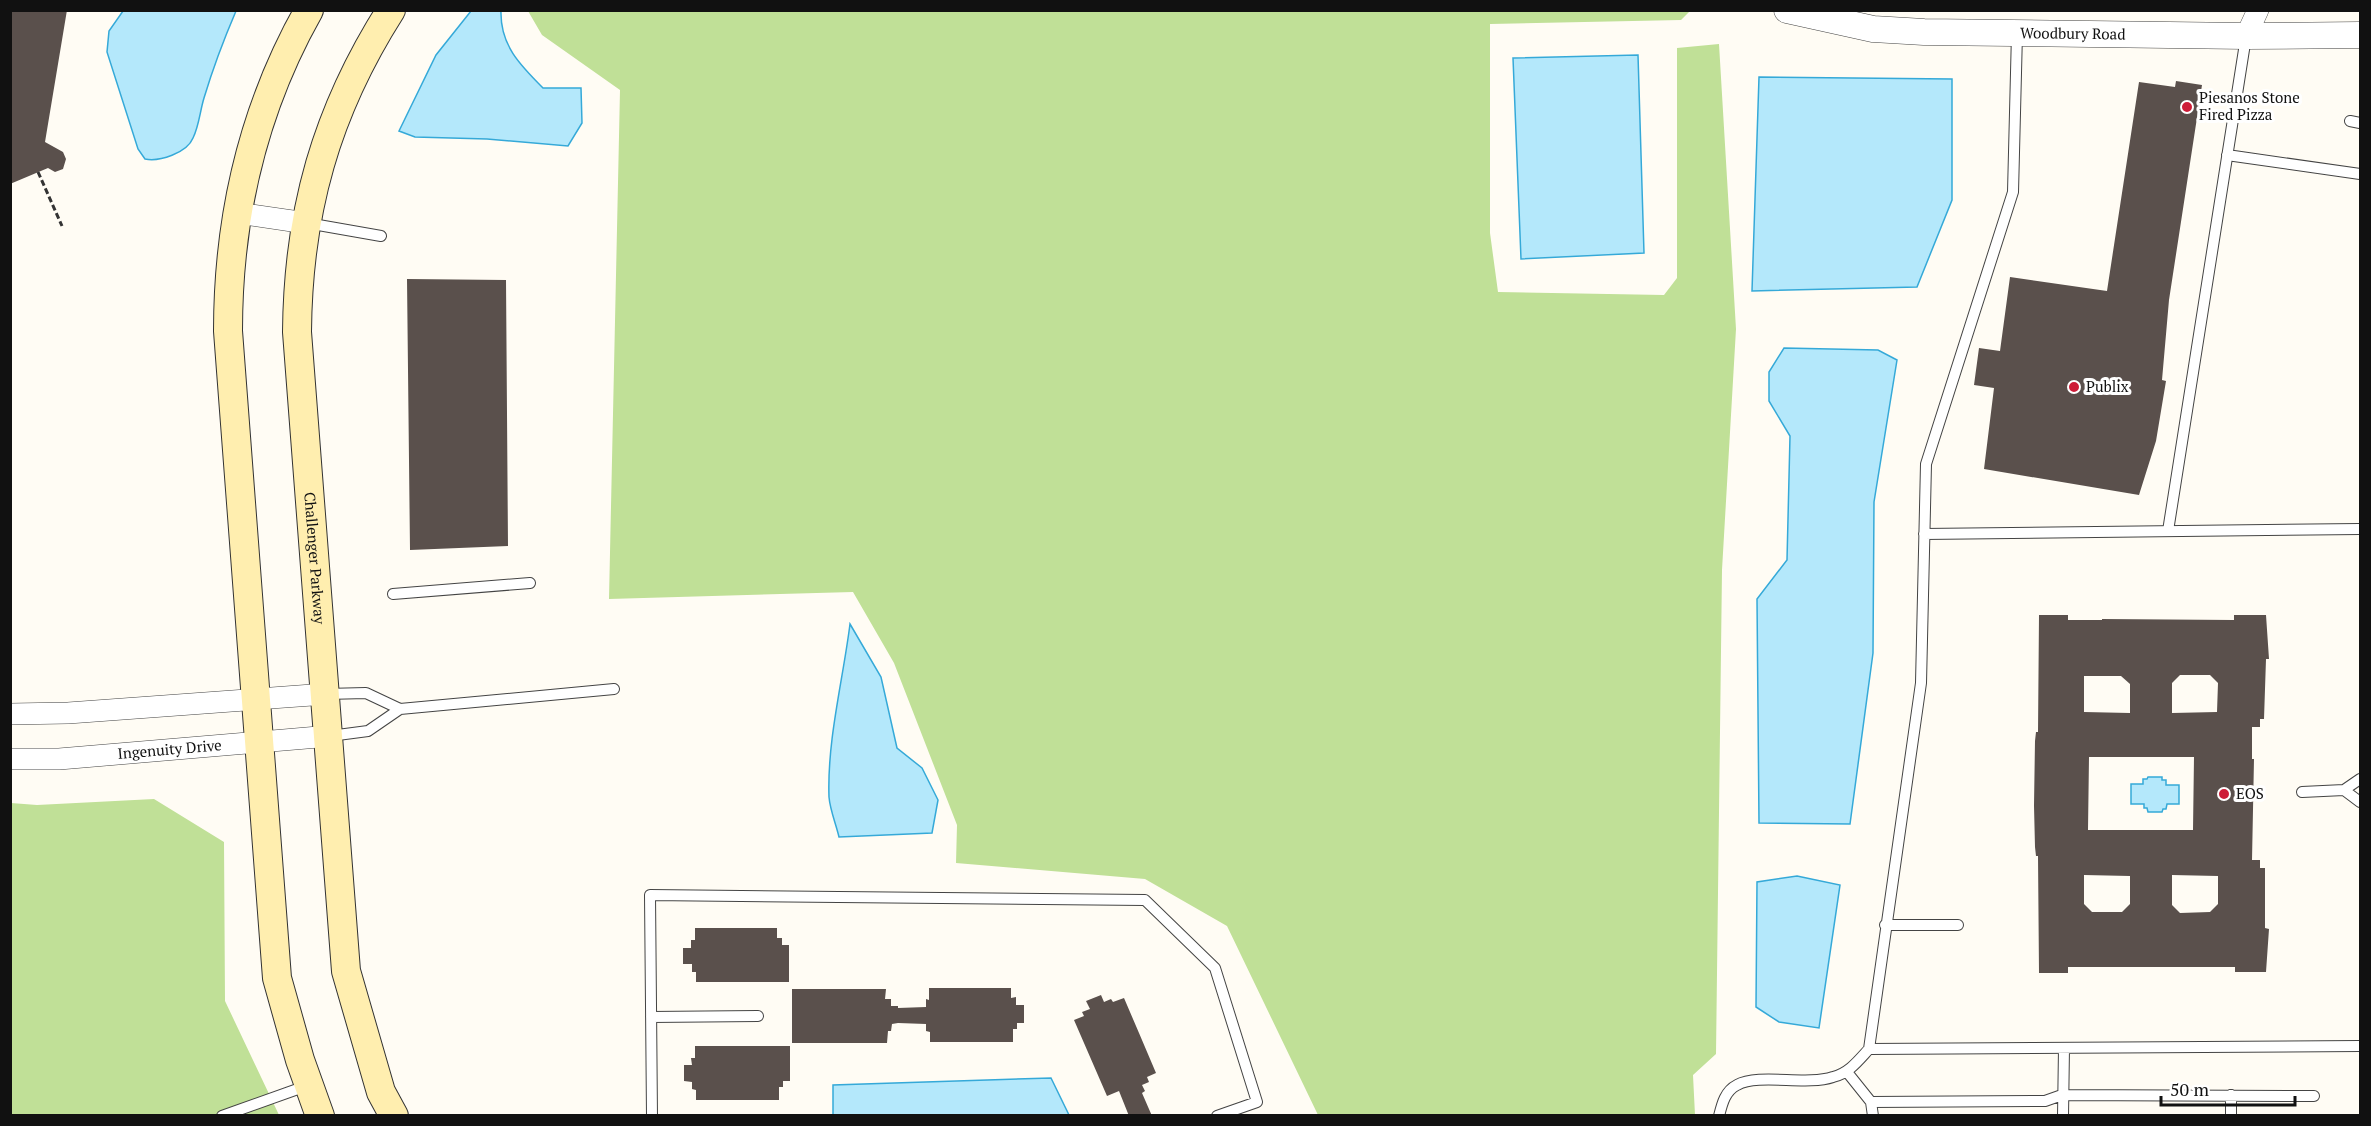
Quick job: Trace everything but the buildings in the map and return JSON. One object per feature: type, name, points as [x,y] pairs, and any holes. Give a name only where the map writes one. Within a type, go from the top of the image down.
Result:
[{"type":"main road","points":[[309,10],[284,58],[260,122],[237,213],[230,276],[228,330],[278,978],[300,1060],[320,1116]]},
{"type":"main road","name":"Challenger Parkway","points":[[391,10],[359,64],[321,155],[306,223],[299,278],[297,332],[330,736],[346,971],[381,1092],[394,1116]]},
{"type":"street","points":[[1788,11],[1801,10]]},
{"type":"street","points":[[2239,10],[2246,36]]},
{"type":"street","points":[[2246,36],[2258,10]]},
{"type":"street","name":"Woodbury Road","points":[[1788,11],[1874,29],[2246,36],[2361,35]]},
{"type":"street","points":[[237,213],[306,223]]},
{"type":"street","points":[[10,714],[68,713],[326,694]]},
{"type":"street","name":"Ingenuity Drive","points":[[10,759],[59,759],[330,736]]},
{"type":"lane","points":[[1719,1116],[1723,1099],[1736,1085],[1753,1080],[1817,1081],[1847,1072],[1869,1049],[1921,683],[1926,464],[2013,192],[2017,33]]},
{"type":"lane","points":[[2168,531],[2246,36]]},
{"type":"lane","points":[[2227,155],[2361,174]]},
{"type":"lane","points":[[306,223],[381,236]]},
{"type":"lane","points":[[1924,534],[2361,529]]},
{"type":"lane","points":[[393,594],[530,583]]},
{"type":"lane","points":[[330,736],[369,730],[400,709],[614,689]]},
{"type":"lane","points":[[326,694],[366,693],[400,709]]},
{"type":"lane","points":[[2302,792],[2344,790],[2361,779]]},
{"type":"lane","points":[[2344,790],[2361,802]]},
{"type":"lane","points":[[652,1116],[650,895],[1145,900],[1215,968],[1257,1102],[1217,1116]]},
{"type":"lane","points":[[1886,925],[1958,925]]},
{"type":"lane","points":[[651,1017],[758,1016]]},
{"type":"lane","points":[[1869,1049],[2361,1046]]},
{"type":"lane","points":[[2062,1116],[2064,1048]]},
{"type":"lane","points":[[1847,1072],[1871,1102],[1873,1116]]},
{"type":"lane","points":[[222,1116],[309,1085]]},
{"type":"lane","points":[[1871,1102],[2045,1101],[2062,1095],[2314,1096]]},
{"type":"lane","points":[[2231,1095],[2231,1116]]},
{"type":"path","points":[[38,172],[62,226]]},
{"type":"green space","points":[[528,11],[1690,11],[1681,20],[1490,24],[1490,233],[1498,292],[1664,295],[1677,278],[1677,48],[1719,44],[1736,329],[1722,570],[1716,1054],[1693,1075],[1695,1115],[1318,1115],[1227,926],[1145,879],[956,863],[957,825],[894,663],[853,592],[609,599],[620,90],[542,35]]},
{"type":"green space","points":[[154,799],[224,842],[225,1001],[279,1115],[11,1116],[11,803],[37,805]]},
{"type":"water","points":[[123,11],[236,11],[211,76],[193,138],[185,148],[165,158],[145,159],[138,149],[107,52],[109,31]]},
{"type":"water","points":[[471,11],[501,11],[504,34],[513,54],[543,88],[581,88],[582,123],[568,146],[487,139],[415,137],[399,131],[436,55]]},
{"type":"water","points":[[1638,55],[1644,253],[1521,259],[1513,58]]},
{"type":"water","points":[[1759,77],[1952,79],[1952,200],[1917,287],[1752,291]]},
{"type":"water","points":[[1784,348],[1878,350],[1897,360],[1874,502],[1873,653],[1850,824],[1759,823],[1757,599],[1787,560],[1790,436],[1769,401],[1769,372]]},
{"type":"water","points":[[850,624],[881,677],[897,748],[922,768],[938,800],[932,833],[839,837],[829,797],[830,754]]},
{"type":"water","points":[[2162,777],[2162,780],[2166,780],[2166,785],[2179,785],[2179,804],[2167,804],[2166,809],[2162,812],[2148,812],[2144,804],[2131,804],[2131,784],[2143,784],[2143,779]]},
{"type":"water","points":[[1797,876],[1840,885],[1819,1028],[1779,1022],[1756,1007],[1757,882]]},
{"type":"water","points":[[1051,1078],[1069,1115],[833,1115],[833,1085]]},
{"type":"place","name":"Piesanos Stone Fired Pizza","points":[[2187,107]]},
{"type":"place","name":"Publix","points":[[2074,387]]},
{"type":"place","name":"EOS","points":[[2224,794]]}]
